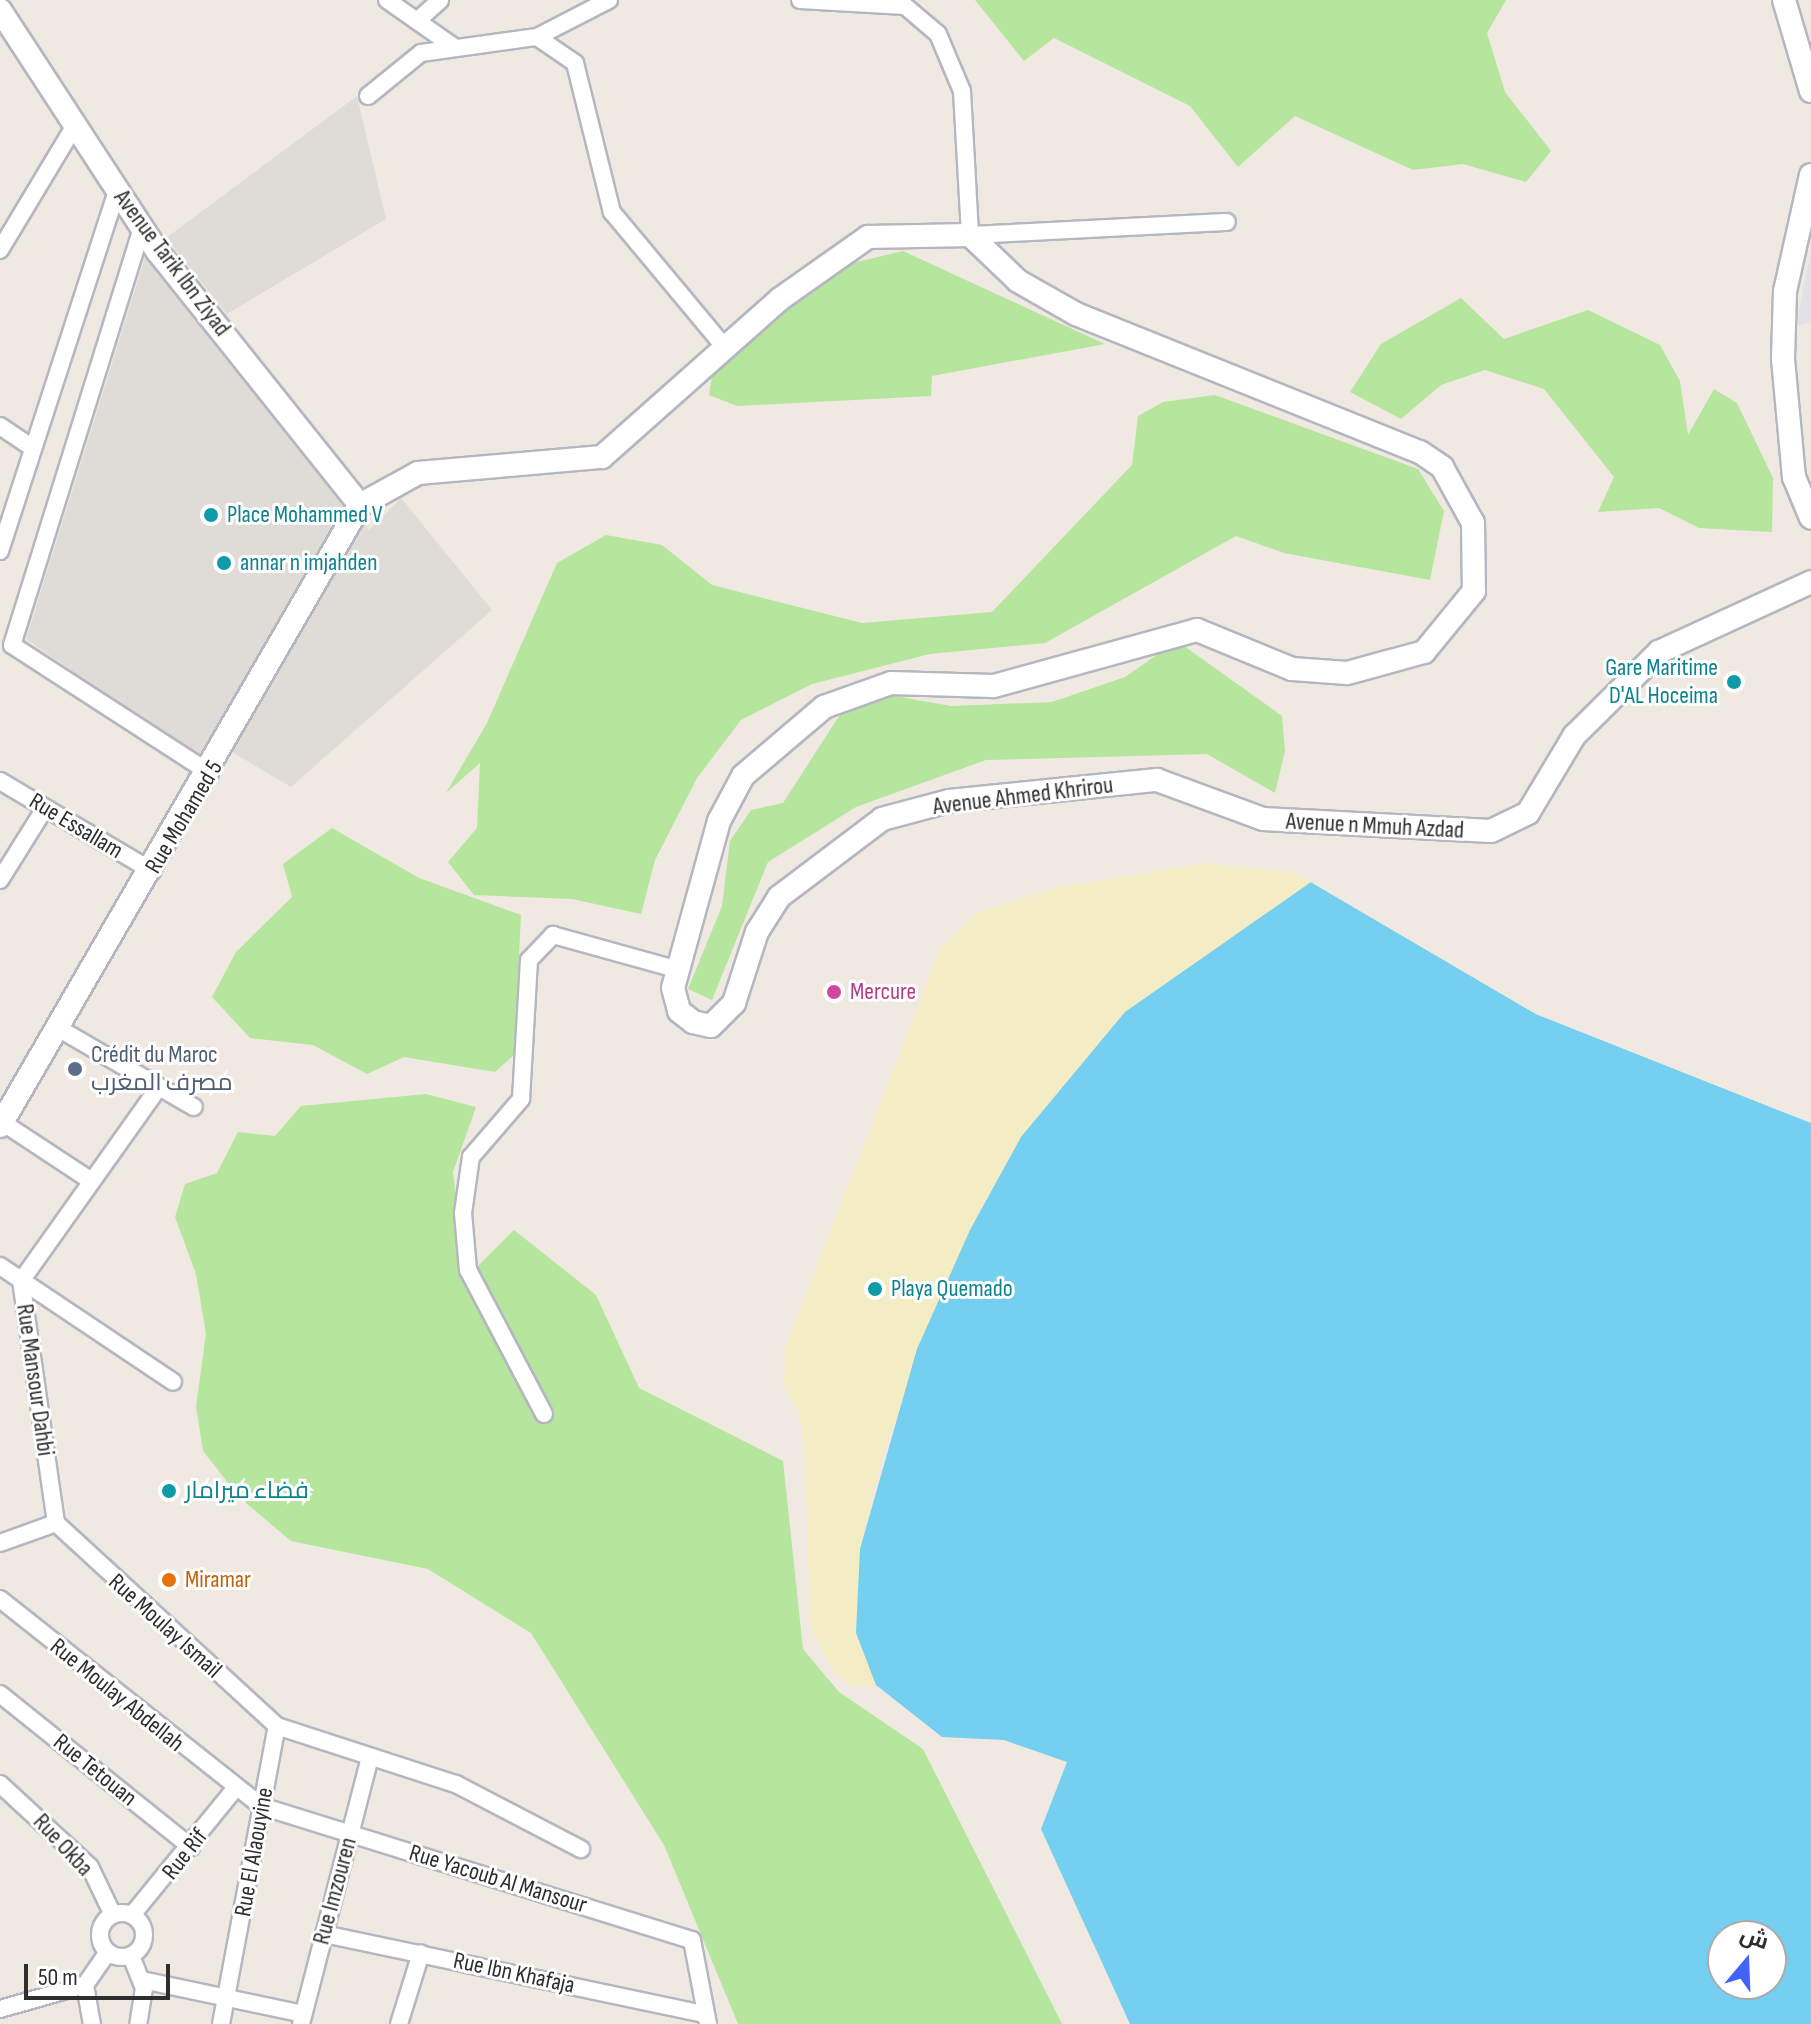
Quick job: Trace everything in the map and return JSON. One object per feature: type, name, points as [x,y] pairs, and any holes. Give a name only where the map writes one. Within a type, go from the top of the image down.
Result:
[{"type":"street","points":[[387,0],[454,47]]},
{"type":"street","points":[[417,21],[440,0]]},
{"type":"street","points":[[368,96],[421,53],[537,37],[609,0]]},
{"type":"street","points":[[800,0],[905,6],[938,34],[962,91],[970,235]]},
{"type":"street","points":[[1784,0],[1811,91]]},
{"type":"street","name":"Avenue Tarik Ibn Ziyad","points":[[0,10],[142,228],[360,505]]},
{"type":"street","points":[[537,37],[575,63],[612,212],[726,349]]},
{"type":"street","points":[[0,250],[74,127]]},
{"type":"street","points":[[1811,175],[1785,291],[1783,359],[1794,477],[1811,518]]},
{"type":"street","points":[[0,551],[117,190]]},
{"type":"street","points":[[360,505],[418,473],[602,457],[853,243],[1227,222]]},
{"type":"street","points":[[142,228],[12,645],[210,773]]},
{"type":"street","name":"Avenue Ahmed Khrirou","points":[[970,235],[1018,281],[1076,314],[1420,452],[1442,467],[1473,523],[1478,563],[1474,591],[1437,642],[1424,652],[1320,676],[1197,630],[993,686],[891,683],[824,707],[743,776],[719,821],[676,969],[679,1011],[711,1026],[724,1018],[779,897],[882,819],[949,801],[1157,780],[1222,802]]},
{"type":"street","points":[[0,426],[33,448]]},
{"type":"street","name":"Rue Mohamed 5","points":[[1,1123],[210,773],[360,505]]},
{"type":"street","name":"Avenue n Mmuh Azdad","points":[[1222,802],[1293,824],[1491,831],[1528,813],[1574,736],[1659,652],[1811,582]]},
{"type":"street","name":"Rue Essallam","points":[[0,781],[152,871]]},
{"type":"street","points":[[0,880],[45,808]]},
{"type":"street","points":[[544,1414],[468,1270],[463,1213],[471,1157],[521,1099],[529,960],[553,935],[676,969]]},
{"type":"street","points":[[58,1028],[194,1107]]},
{"type":"street","name":"Rue Mansour Dahbi","points":[[56,1523],[21,1281],[158,1088]]},
{"type":"street","points":[[1,1123],[90,1180]]},
{"type":"street","points":[[0,1266],[173,1382]]},
{"type":"street","points":[[0,1543],[56,1523]]},
{"type":"street","name":"Rue Moulay Ismail","points":[[56,1523],[277,1726]]},
{"type":"street","name":"Rue Moulay Abdellah","points":[[0,1599],[234,1790]]},
{"type":"street","name":"Rue Tetouan","points":[[0,1694],[191,1847]]},
{"type":"street","points":[[277,1726],[456,1784],[581,1849]]},
{"type":"street","name":"Rue El Alaouyine","points":[[221,2024],[277,1726]]},
{"type":"street","name":"Rue Imzouren","points":[[302,2019],[370,1758]]},
{"type":"street","name":"Rue Okba","points":[[0,1784],[90,1867],[113,1915]]},
{"type":"street","name":"Rue Yacoub Al Mansour","points":[[234,1790],[261,1806],[692,1940],[706,2019]]},
{"type":"street","name":"Rue Rif","points":[[132,1915],[191,1847],[234,1790]]},
{"type":"street","points":[[108,1952],[100,1934],[113,1915],[132,1915],[145,1939],[131,1956]]},
{"type":"street","name":"Rue Ibn Khafaja","points":[[324,1934],[421,1953],[706,2019]]},
{"type":"street","points":[[108,1952],[131,1956]]},
{"type":"street","points":[[1,2005],[85,1985],[108,1952]]},
{"type":"street","points":[[399,2024],[421,1953]]},
{"type":"street","points":[[131,1956],[142,1980],[138,2024]]},
{"type":"street","points":[[142,1980],[227,1997],[302,2019]]},
{"type":"street","points":[[85,1985],[92,2024]]},
{"type":"shaded area","points":[[357,96],[386,219],[227,314],[166,238]]},
{"type":"shaded area","points":[[1811,250],[1811,323],[1796,326]]},
{"type":"shaded area","name":"Place Mohammed V","points":[[147,251],[369,530],[401,498],[492,610],[291,787],[215,742],[208,765],[26,639]]},
{"type":"green space","points":[[975,0],[1506,0],[1487,33],[1505,92],[1551,151],[1526,182],[1463,164],[1413,170],[1295,116],[1238,167],[1190,106],[1054,38],[1024,61]]},
{"type":"green space","points":[[903,251],[1105,344],[932,376],[931,396],[737,406],[709,395],[713,369],[836,267]]},
{"type":"green space","points":[[1461,298],[1504,339],[1588,310],[1660,345],[1680,381],[1688,435],[1714,389],[1737,403],[1773,478],[1772,532],[1699,528],[1659,508],[1598,512],[1614,477],[1544,389],[1485,370],[1441,385],[1401,419],[1350,392],[1381,344]]},
{"type":"green space","points":[[1215,395],[1418,469],[1444,511],[1430,580],[1284,553],[1236,536],[1045,643],[930,654],[812,684],[741,720],[697,778],[655,860],[641,914],[572,899],[474,895],[448,862],[477,828],[480,763],[446,793],[487,723],[557,563],[606,535],[662,545],[712,585],[862,623],[992,612],[1132,465],[1138,416],[1163,402]]},
{"type":"green space","points":[[1177,641],[1282,716],[1285,751],[1275,793],[1207,754],[986,760],[856,807],[768,862],[712,1000],[688,989],[722,906],[730,841],[751,810],[783,803],[841,713],[884,694],[951,706],[1052,702],[1125,677]]},
{"type":"green space","points":[[332,828],[419,878],[521,915],[514,1055],[495,1072],[404,1057],[367,1074],[313,1045],[250,1038],[212,997],[236,952],[292,897],[283,864]]},
{"type":"green space","points":[[426,1094],[476,1107],[453,1172],[466,1278],[514,1230],[596,1295],[639,1388],[783,1461],[803,1649],[839,1692],[923,1749],[1062,2024],[738,2024],[664,1845],[531,1633],[428,1569],[291,1541],[240,1498],[203,1451],[196,1406],[206,1334],[196,1274],[175,1217],[185,1184],[217,1173],[238,1132],[275,1136],[301,1106]]},
{"type":"sand","name":"Playa Quemado","points":[[1205,863],[1295,873],[1311,882],[1125,1012],[1021,1137],[970,1230],[884,1450],[860,1549],[856,1633],[876,1685],[851,1686],[832,1671],[810,1624],[805,1451],[799,1413],[784,1384],[785,1348],[940,949],[977,913],[1055,888]]},
{"type":"water","points":[[1311,882],[1536,1014],[1811,1123],[1811,2024],[1130,2024],[1041,1829],[1067,1762],[1004,1740],[942,1737],[876,1685],[856,1633],[860,1549],[917,1349],[970,1230],[1021,1137],[1125,1012]]},
{"type":"pier","points":[[1313,879],[1537,1011],[1811,1123],[1536,1014],[1307,880]]},
{"type":"place","name":"Place Mohammed V","points":[[211,515]]},
{"type":"place","name":"annar n imjahden","points":[[224,563]]},
{"type":"place","name":"Gare Maritime D'AL Hoceima","points":[[1734,682]]},
{"type":"place","name":"Mercure","points":[[834,992]]},
{"type":"place","name":"Crédit du Maroc مصرف المغرب","points":[[75,1069]]},
{"type":"place","name":"Playa Quemado","points":[[875,1289]]},
{"type":"place","name":"فضاء ميرامار","points":[[169,1491]]},
{"type":"place","name":"Miramar","points":[[169,1580]]}]
